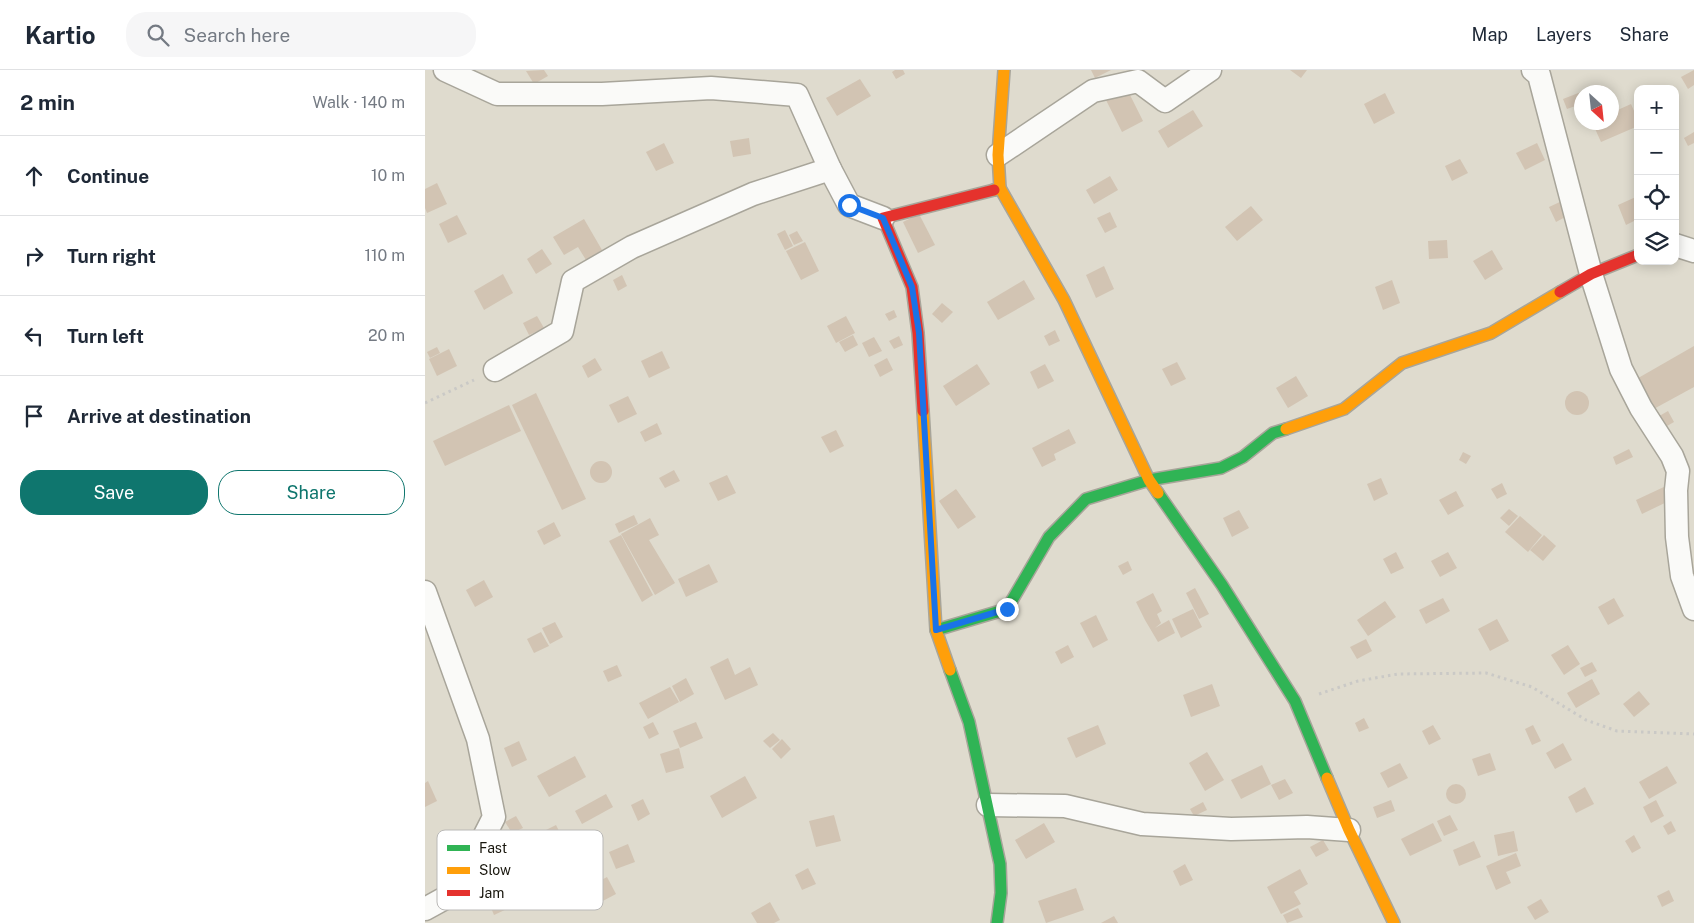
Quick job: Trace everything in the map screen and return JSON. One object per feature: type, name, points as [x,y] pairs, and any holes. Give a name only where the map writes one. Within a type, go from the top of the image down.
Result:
[{"type":"street","points":[[445,70],[497,94],[602,94],[711,88],[797,95],[830,169],[849,205],[883,218],[1000,188]]},
{"type":"street","points":[[1004,70],[998,155],[1000,188],[1064,300],[1149,480],[1222,585],[1295,701],[1349,830],[1394,923]]},
{"type":"street","points":[[998,155],[1093,91],[1138,81],[1165,101],[1210,70]]},
{"type":"street","points":[[1533,70],[1539,75],[1591,274],[1621,369],[1641,408],[1673,456],[1678,471],[1677,537],[1682,576],[1694,609]]},
{"type":"street","points":[[495,370],[562,331],[573,281],[632,247],[753,194],[830,169]]},
{"type":"street","points":[[883,218],[912,287],[919,333],[936,630],[969,722],[988,805],[1000,864],[1001,893],[997,923]]},
{"type":"street","points":[[1679,245],[1694,251]]},
{"type":"street","points":[[936,630],[1007,609],[1049,537],[1086,499],[1149,480],[1221,468],[1243,457],[1273,433],[1344,408],[1402,363],[1491,333],[1591,274],[1634,257]]},
{"type":"street","points":[[425,592],[478,739],[494,817],[487,830]]},
{"type":"street","points":[[988,805],[1065,806],[1142,824],[1231,829],[1307,827],[1349,830]]},
{"type":"street","points":[[425,909],[437,902]]},
{"type":"path","points":[[425,404],[495,370]]},
{"type":"path","points":[[1295,701],[1358,681],[1397,674],[1486,673],[1532,687],[1586,720],[1617,731],[1694,734]]},
{"type":"building","points":[[544,70],[548,76],[534,84],[526,71]]},
{"type":"building","points":[[903,70],[905,74],[896,79],[892,72]]},
{"type":"building","points":[[1091,70],[1111,70],[1095,78]]},
{"type":"building","points":[[1290,70],[1307,70],[1301,78]]},
{"type":"building","points":[[1694,70],[1694,85],[1688,89],[1681,77]]},
{"type":"building","points":[[860,79],[871,96],[837,116],[826,98]]},
{"type":"building","points":[[1127,89],[1143,121],[1122,132],[1106,100]]},
{"type":"building","points":[[1385,93],[1395,113],[1374,124],[1364,104]]},
{"type":"building","points":[[1574,95],[1574,106],[1567,109],[1563,99]]},
{"type":"building","points":[[1631,104],[1634,111],[1634,128],[1601,142],[1596,130],[1619,130],[1619,109]]},
{"type":"building","points":[[1193,110],[1203,126],[1168,148],[1158,131]]},
{"type":"building","points":[[1694,132],[1694,143],[1688,146],[1684,138]]},
{"type":"building","points":[[749,138],[751,154],[733,157],[730,141]]},
{"type":"building","points":[[664,143],[674,163],[656,171],[646,152]]},
{"type":"building","points":[[1537,143],[1545,160],[1525,170],[1516,153]]},
{"type":"building","points":[[1460,159],[1468,173],[1452,181],[1445,166]]},
{"type":"building","points":[[1110,176],[1118,190],[1094,204],[1086,190]]},
{"type":"building","points":[[437,183],[447,204],[427,213],[425,208],[425,189]]},
{"type":"building","points":[[1634,198],[1634,221],[1626,225],[1618,205]]},
{"type":"building","points":[[1562,201],[1569,215],[1556,222],[1549,207]]},
{"type":"building","points":[[1251,206],[1263,220],[1237,241],[1225,227]]},
{"type":"building","points":[[1110,212],[1117,227],[1105,233],[1097,218]]},
{"type":"building","points":[[919,214],[935,245],[918,253],[903,222]]},
{"type":"building","points":[[457,215],[467,234],[448,243],[439,224]]},
{"type":"building","points":[[584,219],[602,250],[586,260],[578,247],[564,255],[553,237]]},
{"type":"building","points":[[785,230],[793,246],[785,250],[777,234]]},
{"type":"building","points":[[797,231],[803,241],[794,245],[789,235]]},
{"type":"building","points":[[1447,240],[1448,258],[1429,259],[1428,241]]},
{"type":"building","points":[[805,242],[819,271],[801,280],[786,251]]},
{"type":"building","points":[[542,249],[552,264],[536,274],[527,259]]},
{"type":"building","points":[[1492,250],[1503,269],[1485,280],[1473,261]]},
{"type":"building","points":[[1104,266],[1114,289],[1096,298],[1086,275]]},
{"type":"building","points":[[503,274],[513,293],[484,310],[474,291]]},
{"type":"building","points":[[622,275],[627,286],[618,291],[613,280]]},
{"type":"building","points":[[1024,280],[1035,299],[998,320],[987,302]]},
{"type":"building","points":[[1392,280],[1400,303],[1383,310],[1375,287]]},
{"type":"building","points":[[942,303],[953,312],[942,323],[932,314]]},
{"type":"building","points":[[894,310],[897,317],[889,321],[885,314]]},
{"type":"building","points":[[537,316],[544,328],[529,335],[523,323]]},
{"type":"building","points":[[846,316],[855,333],[836,343],[827,326]]},
{"type":"building","points":[[1055,330],[1060,341],[1049,346],[1044,336]]},
{"type":"building","points":[[853,335],[858,345],[845,352],[839,342]]},
{"type":"building","points":[[899,336],[903,345],[894,349],[889,341]]},
{"type":"building","points":[[874,337],[882,351],[869,357],[862,343]]},
{"type":"building","points":[[1694,346],[1694,387],[1650,411],[1633,381]]},
{"type":"building","points":[[437,347],[440,353],[430,358],[427,352]]},
{"type":"building","points":[[449,349],[457,366],[437,376],[429,359]]},
{"type":"building","points":[[662,351],[670,368],[649,378],[641,361]]},
{"type":"building","points":[[595,358],[602,370],[588,378],[582,366]]},
{"type":"building","points":[[887,358],[893,370],[880,377],[874,365]]},
{"type":"building","points":[[1177,362],[1186,379],[1171,386],[1162,369]]},
{"type":"building","points":[[977,364],[990,384],[956,406],[943,386]]},
{"type":"building","points":[[1045,364],[1054,381],[1038,389],[1030,372]]},
{"type":"building","points":[[1296,376],[1308,396],[1288,408],[1276,388]]},
{"type":"building","points":[[1577,391],[1586,394],[1589,403],[1586,412],[1577,415],[1568,412],[1565,403],[1568,394]]},
{"type":"building","points":[[536,393],[586,499],[562,510],[512,405]]},
{"type":"building","points":[[628,396],[637,414],[618,423],[609,405]]},
{"type":"building","points":[[509,405],[521,431],[445,466],[433,441]]},
{"type":"building","points":[[1668,411],[1674,422],[1660,430],[1654,419]]},
{"type":"building","points":[[657,423],[662,434],[645,442],[640,432]]},
{"type":"building","points":[[1069,429],[1076,443],[1054,454],[1056,460],[1042,467],[1032,448]]},
{"type":"building","points":[[836,430],[844,446],[830,453],[821,437]]},
{"type":"building","points":[[1629,449],[1633,457],[1616,465],[1613,457]]},
{"type":"building","points":[[1463,452],[1471,456],[1466,464],[1459,460]]},
{"type":"building","points":[[601,461],[609,464],[612,472],[609,480],[601,483],[593,480],[590,472],[593,464]]},
{"type":"building","points":[[674,470],[680,481],[665,488],[659,478]]},
{"type":"building","points":[[727,475],[736,493],[718,501],[709,483]]},
{"type":"building","points":[[1381,478],[1388,494],[1374,501],[1367,484]]},
{"type":"building","points":[[1502,483],[1507,494],[1497,499],[1491,489]]},
{"type":"building","points":[[1666,486],[1673,499],[1642,514],[1636,500]]},
{"type":"building","points":[[956,489],[976,517],[958,529],[939,501]]},
{"type":"building","points":[[1456,491],[1464,506],[1448,515],[1439,500]]},
{"type":"building","points":[[1509,509],[1518,516],[1509,526],[1500,518]]},
{"type":"building","points":[[1239,510],[1249,528],[1232,537],[1223,518]]},
{"type":"building","points":[[634,515],[638,524],[619,533],[615,524]]},
{"type":"building","points":[[1520,516],[1542,535],[1528,552],[1505,532]]},
{"type":"building","points":[[650,518],[659,535],[649,540],[675,583],[655,595],[621,534]]},
{"type":"building","points":[[554,522],[561,536],[544,545],[537,531]]},
{"type":"building","points":[[621,535],[653,595],[642,602],[609,541]]},
{"type":"building","points":[[1544,535],[1556,546],[1543,561],[1530,550]]},
{"type":"building","points":[[1396,552],[1404,568],[1391,574],[1383,559]]},
{"type":"building","points":[[1448,552],[1457,568],[1440,577],[1431,561]]},
{"type":"building","points":[[1128,561],[1132,570],[1123,575],[1118,566]]},
{"type":"building","points":[[709,564],[718,582],[686,597],[678,579]]},
{"type":"building","points":[[484,580],[493,597],[475,607],[466,590]]},
{"type":"building","points":[[1195,588],[1209,614],[1199,619],[1186,593]]},
{"type":"building","points":[[1153,593],[1162,611],[1157,614],[1161,623],[1155,628],[1169,620],[1175,633],[1158,642],[1136,602]]},
{"type":"building","points":[[1443,598],[1450,611],[1426,624],[1419,610]]},
{"type":"building","points":[[1614,598],[1624,616],[1608,625],[1598,607]]},
{"type":"building","points":[[1385,601],[1396,617],[1368,636],[1357,620]]},
{"type":"building","points":[[1193,609],[1202,627],[1181,638],[1172,619]]},
{"type":"building","points":[[1096,615],[1108,640],[1093,648],[1080,623]]},
{"type":"building","points":[[1497,619],[1509,641],[1490,651],[1478,629]]},
{"type":"building","points":[[555,622],[563,637],[550,644],[542,628]]},
{"type":"building","points":[[541,632],[549,646],[534,653],[527,639]]},
{"type":"building","points":[[1366,639],[1372,651],[1357,659],[1350,647]]},
{"type":"building","points":[[1068,645],[1074,657],[1061,664],[1055,652]]},
{"type":"building","points":[[1568,645],[1580,664],[1564,675],[1551,655]]},
{"type":"building","points":[[728,658],[735,675],[750,667],[758,685],[725,700],[710,667]]},
{"type":"building","points":[[1592,662],[1597,671],[1585,677],[1580,668]]},
{"type":"building","points":[[617,665],[622,676],[608,682],[603,671]]},
{"type":"building","points":[[686,678],[694,694],[680,702],[672,686]]},
{"type":"building","points":[[1592,679],[1600,694],[1576,708],[1567,693]]},
{"type":"building","points":[[1212,684],[1220,706],[1191,717],[1183,695]]},
{"type":"building","points":[[670,687],[679,702],[648,719],[639,703]]},
{"type":"building","points":[[1639,691],[1650,704],[1634,717],[1623,704]]},
{"type":"building","points":[[1364,718],[1369,728],[1359,732],[1355,723]]},
{"type":"building","points":[[653,722],[659,734],[649,739],[643,727]]},
{"type":"building","points":[[696,722],[703,738],[680,748],[673,731]]},
{"type":"building","points":[[1098,725],[1106,744],[1076,758],[1067,738]]},
{"type":"building","points":[[1433,725],[1441,739],[1429,745],[1422,731]]},
{"type":"building","points":[[1533,725],[1541,741],[1532,745],[1525,729]]},
{"type":"building","points":[[773,733],[780,740],[770,748],[763,741]]},
{"type":"building","points":[[782,739],[791,749],[781,759],[772,749]]},
{"type":"building","points":[[519,741],[527,760],[512,767],[504,748]]},
{"type":"building","points":[[1563,743],[1572,760],[1555,769],[1546,753]]},
{"type":"building","points":[[679,748],[684,768],[666,773],[660,754]]},
{"type":"building","points":[[1207,752],[1224,780],[1205,791],[1189,763]]},
{"type":"building","points":[[1490,753],[1496,770],[1478,776],[1472,759]]},
{"type":"building","points":[[575,756],[586,777],[549,797],[537,776]]},
{"type":"building","points":[[1400,763],[1408,778],[1388,788],[1380,773]]},
{"type":"building","points":[[1262,765],[1271,784],[1241,799],[1231,780]]},
{"type":"building","points":[[1667,766],[1677,783],[1649,799],[1639,782]]},
{"type":"building","points":[[745,776],[757,798],[722,818],[710,796]]},
{"type":"building","points":[[1285,779],[1293,793],[1279,800],[1271,785]]},
{"type":"building","points":[[428,781],[437,801],[425,807],[425,783]]},
{"type":"building","points":[[1456,784],[1463,787],[1466,794],[1463,801],[1456,804],[1449,801],[1446,794],[1449,787]]},
{"type":"building","points":[[1585,787],[1594,804],[1576,813],[1568,797]]},
{"type":"building","points":[[606,794],[613,807],[582,824],[575,811]]},
{"type":"building","points":[[643,799],[650,814],[638,821],[631,805]]},
{"type":"building","points":[[1391,800],[1395,811],[1377,818],[1373,807]]},
{"type":"building","points":[[1656,800],[1664,816],[1651,823],[1643,807]]},
{"type":"building","points":[[1203,802],[1207,810],[1194,816],[1190,809]]},
{"type":"building","points":[[834,815],[841,841],[816,847],[809,821]]},
{"type":"building","points":[[1450,815],[1458,830],[1444,836],[1437,821]]},
{"type":"building","points":[[516,816],[523,828],[510,830],[505,822]]},
{"type":"building","points":[[1671,821],[1676,831],[1668,835],[1663,826]]},
{"type":"building","points":[[1044,823],[1055,842],[1026,859],[1015,840]]},
{"type":"building","points":[[1433,823],[1442,841],[1410,856],[1401,839]]},
{"type":"building","points":[[556,825],[558,830],[546,830]]},
{"type":"building","points":[[1514,831],[1518,851],[1498,856],[1494,835]]},
{"type":"building","points":[[1634,835],[1641,848],[1632,853],[1625,841]]},
{"type":"building","points":[[1323,840],[1329,850],[1316,857],[1310,847]]},
{"type":"building","points":[[1474,841],[1481,857],[1459,866],[1453,850]]},
{"type":"building","points":[[628,844],[635,862],[616,869],[609,852]]},
{"type":"building","points":[[1516,853],[1521,866],[1506,872],[1511,883],[1496,890],[1486,866]]},
{"type":"building","points":[[1185,864],[1193,880],[1180,886],[1173,871]]},
{"type":"building","points":[[808,868],[816,884],[802,890],[795,875]]},
{"type":"building","points":[[1300,869],[1308,884],[1294,892],[1301,904],[1281,914],[1267,887]]},
{"type":"building","points":[[607,877],[616,894],[603,901],[603,879]]},
{"type":"building","points":[[1076,888],[1084,910],[1046,923],[1038,901]]},
{"type":"building","points":[[1669,890],[1674,901],[1662,907],[1657,896]]},
{"type":"building","points":[[1541,899],[1549,912],[1535,920],[1527,907]]},
{"type":"building","points":[[770,902],[780,920],[774,923],[757,923],[751,913]]},
{"type":"building","points":[[1298,908],[1303,917],[1287,923],[1283,915]]},
{"type":"building","points":[[492,910],[505,910],[494,915]]},
{"type":"building","points":[[1114,916],[1118,923],[1101,923]]},
{"type":"traffic: fast","points":[[936,630],[1007,609],[1049,537],[1086,499],[1149,480],[1221,468],[1243,457],[1273,433],[1286,429]]},
{"type":"traffic: fast","points":[[1158,493],[1222,585],[1295,701],[1327,778]]},
{"type":"traffic: fast","points":[[950,670],[969,722],[1000,864],[1001,893],[997,923]]},
{"type":"traffic: slow","points":[[994,190],[1000,188],[998,155],[1004,70]]},
{"type":"traffic: slow","points":[[1000,188],[1064,300],[1149,480],[1158,493]]},
{"type":"traffic: slow","points":[[1286,429],[1344,409],[1402,363],[1491,333],[1560,292]]},
{"type":"traffic: slow","points":[[923,411],[936,630],[950,670]]},
{"type":"traffic: slow","points":[[1327,778],[1349,830],[1394,923]]},
{"type":"traffic: jam","points":[[923,411],[918,333],[912,287],[883,218],[994,190]]},
{"type":"traffic: jam","points":[[1560,292],[1591,274],[1634,257]]},
{"type":"route","points":[[849,205],[883,218],[912,287],[919,333],[936,630],[1007,609]]}]
